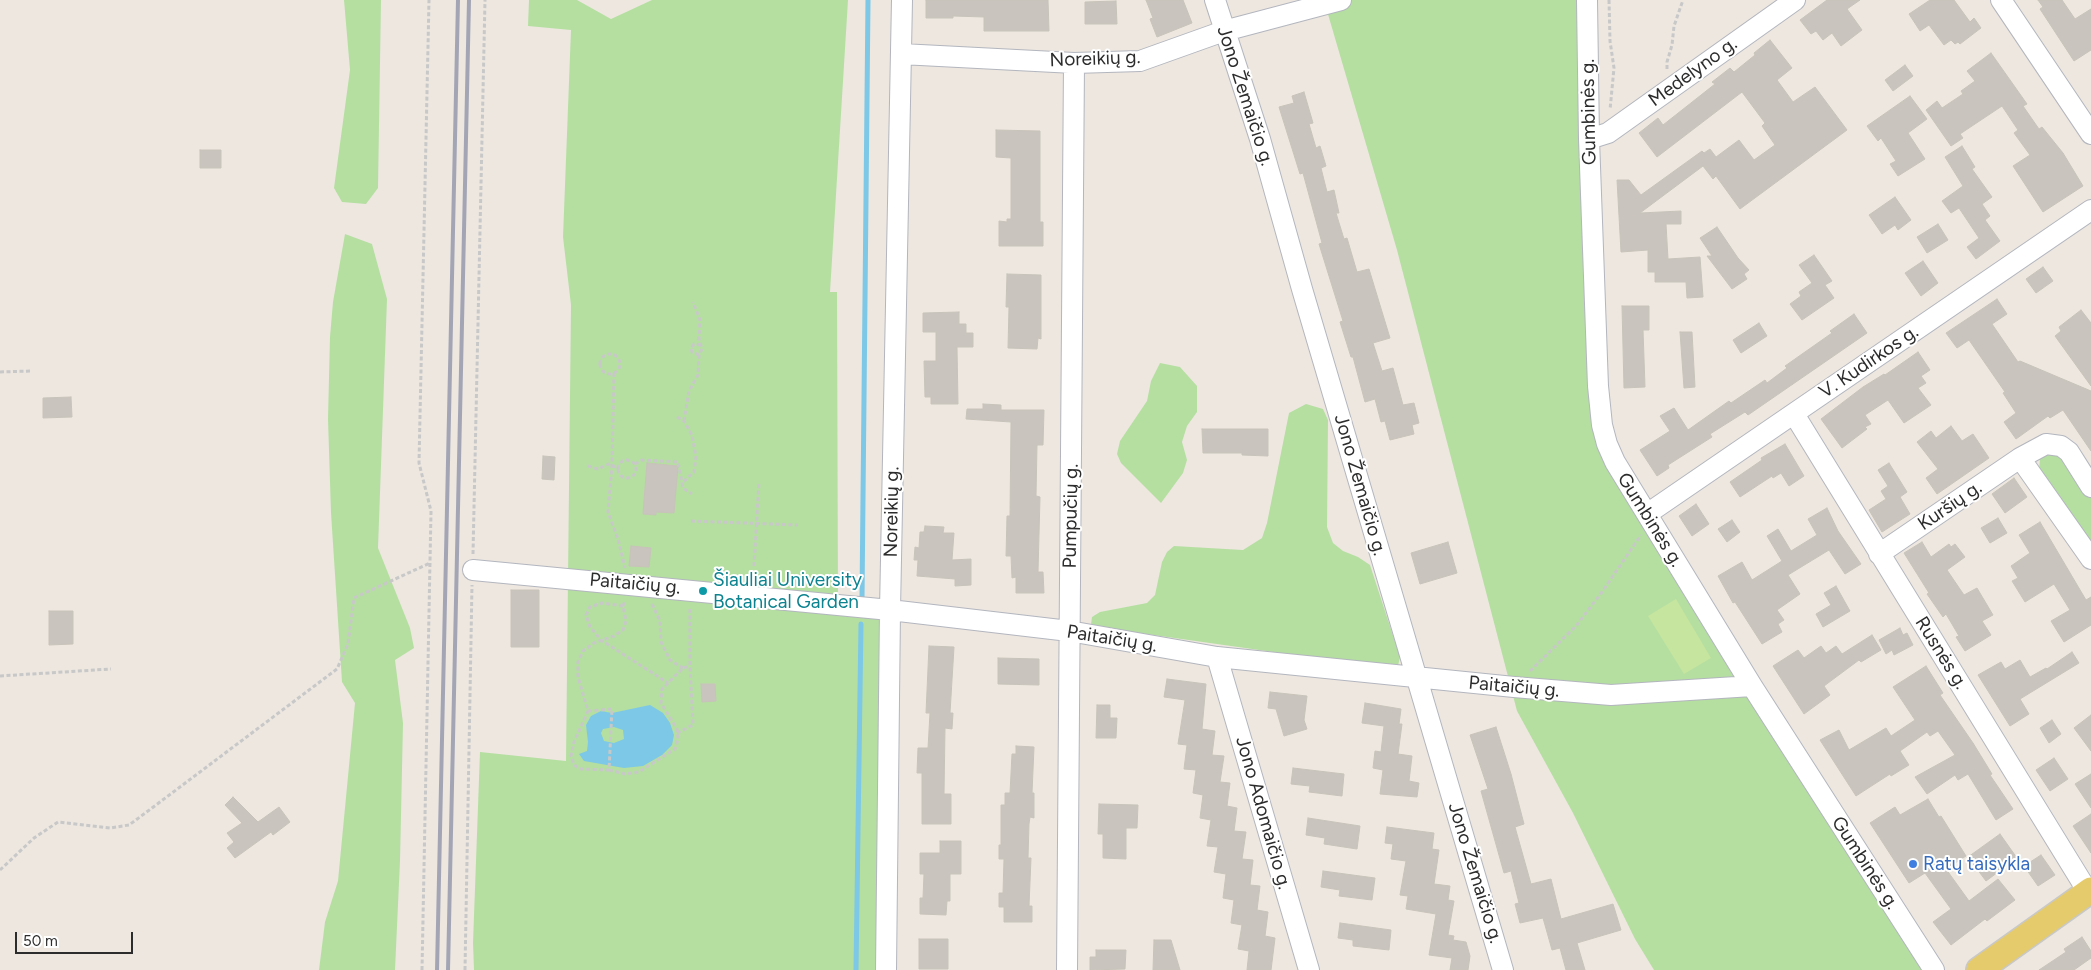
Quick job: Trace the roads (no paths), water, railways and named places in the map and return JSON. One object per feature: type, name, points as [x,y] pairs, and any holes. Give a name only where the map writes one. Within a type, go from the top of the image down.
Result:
[{"type":"main road","points":[[1979,970],[2090,891]]},
{"type":"street","name":"Noreikių g.","points":[[886,970],[890,610],[902,0]]},
{"type":"street","name":"Jono Žemaičio g.","points":[[1215,0],[1260,139],[1416,678],[1504,970]]},
{"type":"street","name":"Noreikių g.","points":[[901,54],[1074,63],[1140,61],[1224,31],[1341,0]]},
{"type":"street","name":"Gumbinės g.","points":[[1587,0],[1589,139],[1598,386],[1602,425],[1615,462],[1752,686],[1934,970]]},
{"type":"street","name":"Medelyno g.","points":[[1589,139],[1608,133],[1795,0]]},
{"type":"street","points":[[2001,0],[2091,134]]},
{"type":"street","name":"Pumpučių g.","points":[[1067,970],[1074,63]]},
{"type":"street","name":"V. Kudirkos g.","points":[[1647,514],[2091,210]]},
{"type":"street","name":"Rusnės g.","points":[[1794,414],[1879,554],[2090,891]]},
{"type":"street","name":"Kuršių g.","points":[[1879,554],[2020,458],[2046,444],[2061,446],[2069,452],[2091,487]]},
{"type":"street","points":[[2020,458],[2091,559]]},
{"type":"street","name":"Paitaičių g.","points":[[473,570],[627,591],[690,589],[890,610],[1069,631],[1217,657],[1514,687],[1611,695],[1752,686]]},
{"type":"street","name":"Jono Adomaičio g.","points":[[1217,657],[1309,970]]},
{"type":"water","points":[[650,705],[663,713],[670,723],[674,735],[672,745],[662,755],[643,766],[624,768],[584,761],[579,754],[587,751],[586,725],[591,716],[601,711],[612,713]],"holes":[[[614,727],[623,730],[624,739],[614,743],[604,741],[601,733],[603,729]]]},
{"type":"waterway","points":[[862,598],[868,0]]},
{"type":"waterway","points":[[856,970],[861,624]]},
{"type":"railway","points":[[437,970],[458,0]]},
{"type":"railway","points":[[448,970],[469,0]]},
{"type":"place","name":"Šiauliai University Botanical Garden","points":[[703,591]]},
{"type":"place","name":"Ratų taisykla","points":[[1913,864]]}]
